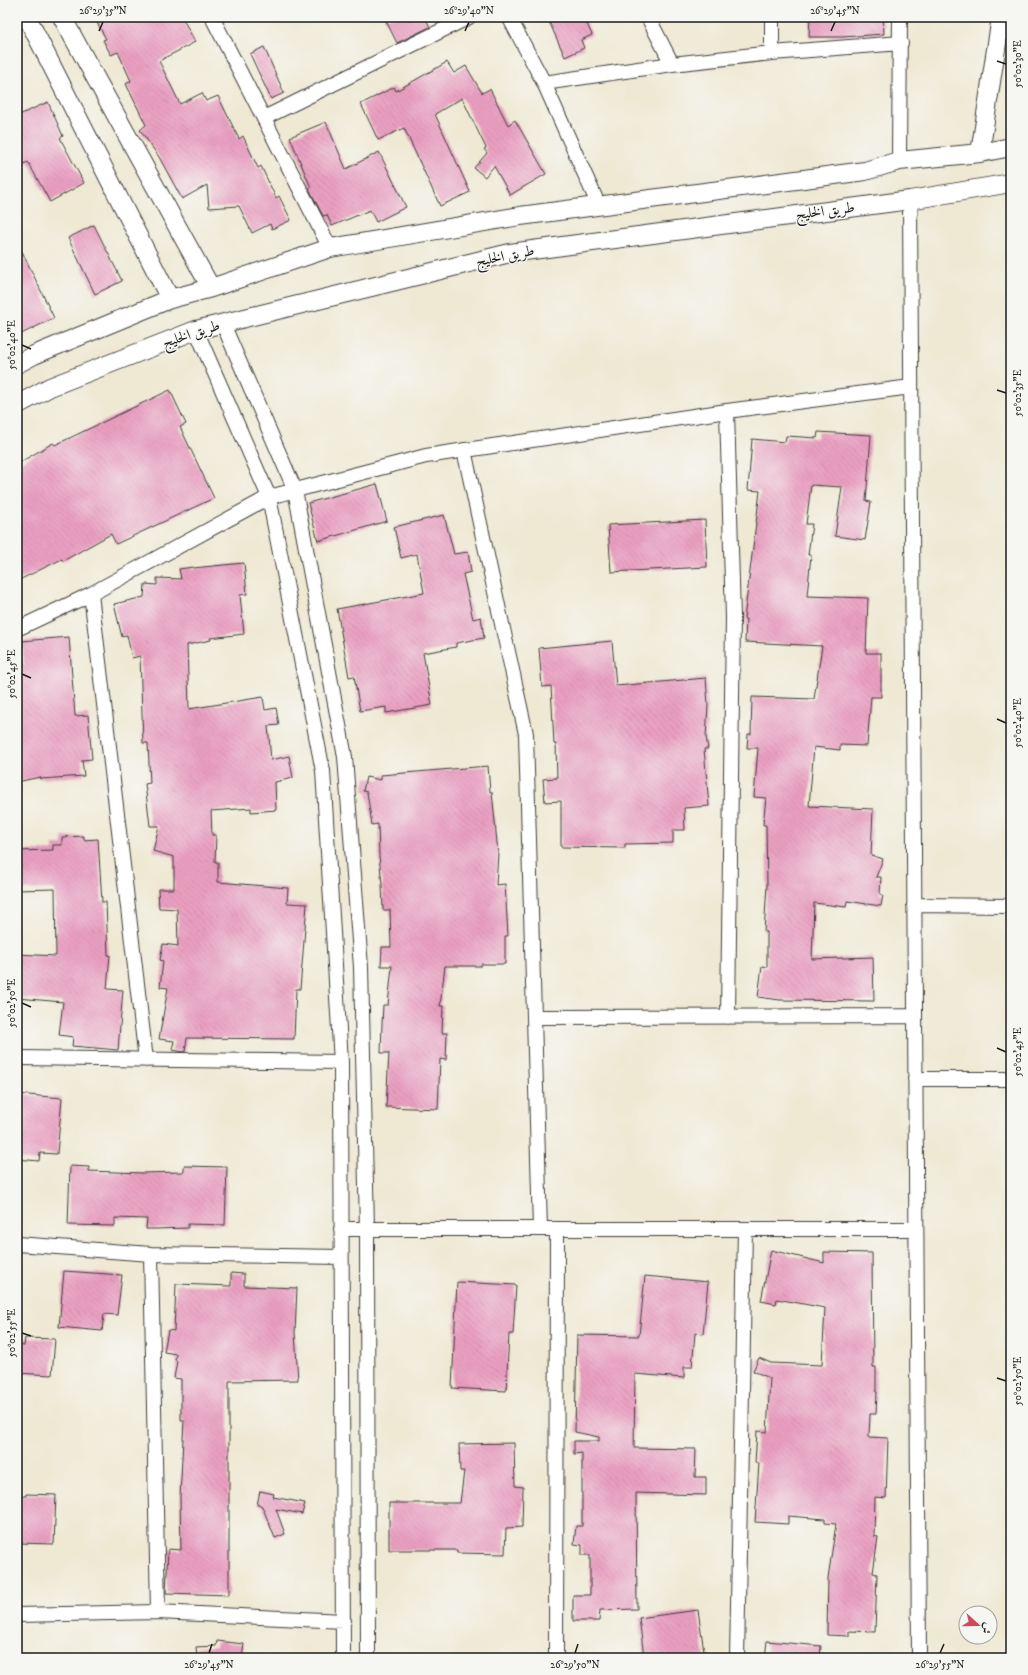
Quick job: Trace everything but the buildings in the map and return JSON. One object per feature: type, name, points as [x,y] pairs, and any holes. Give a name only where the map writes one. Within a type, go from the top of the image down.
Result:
[{"type":"main road","points":[[27,17],[170,299]]},
{"type":"main road","points":[[62,17],[211,288]]},
{"type":"main road","points":[[980,152],[1001,17]]},
{"type":"main road","points":[[17,364],[34,355],[170,299],[211,288],[330,248],[520,216],[866,171],[899,161],[1011,147]]},
{"type":"main road","name":"طريق الخليج","points":[[17,405],[50,387],[196,330],[510,253],[910,200],[1011,183]]},
{"type":"street","points":[[212,17],[330,248]]},
{"type":"street","points":[[264,118],[469,17]]},
{"type":"street","points":[[509,17],[544,83],[599,206]]},
{"type":"street","points":[[648,17],[672,64]]},
{"type":"street","points":[[772,17],[772,53]]},
{"type":"street","points":[[899,161],[900,17]]},
{"type":"street","points":[[544,83],[672,64],[772,53],[901,43]]},
{"type":"street","points":[[910,200],[919,1658]]},
{"type":"street","points":[[223,324],[295,490],[345,757],[361,967],[367,1229],[368,1658]]},
{"type":"street","points":[[196,330],[269,497],[322,771],[342,1062],[341,1257],[343,1658]]},
{"type":"street","points":[[17,629],[90,594],[269,497],[426,456],[727,411],[912,387]]},
{"type":"street","points":[[727,411],[733,617],[728,1016]]},
{"type":"street","points":[[464,450],[526,734],[540,1229]]},
{"type":"street","points":[[90,594],[146,1060]]},
{"type":"street","points":[[914,906],[1011,906]]},
{"type":"street","points":[[534,1017],[915,1016]]},
{"type":"street","points":[[17,1058],[342,1062]]},
{"type":"street","points":[[915,1079],[1011,1079]]},
{"type":"street","points":[[341,1228],[916,1229]]},
{"type":"street","points":[[556,1658],[557,1229]]},
{"type":"street","points":[[737,1658],[745,1229]]},
{"type":"street","points":[[17,1244],[151,1254],[341,1257]]},
{"type":"street","points":[[151,1254],[158,1612]]},
{"type":"street","points":[[17,1615],[158,1612],[344,1620]]}]
